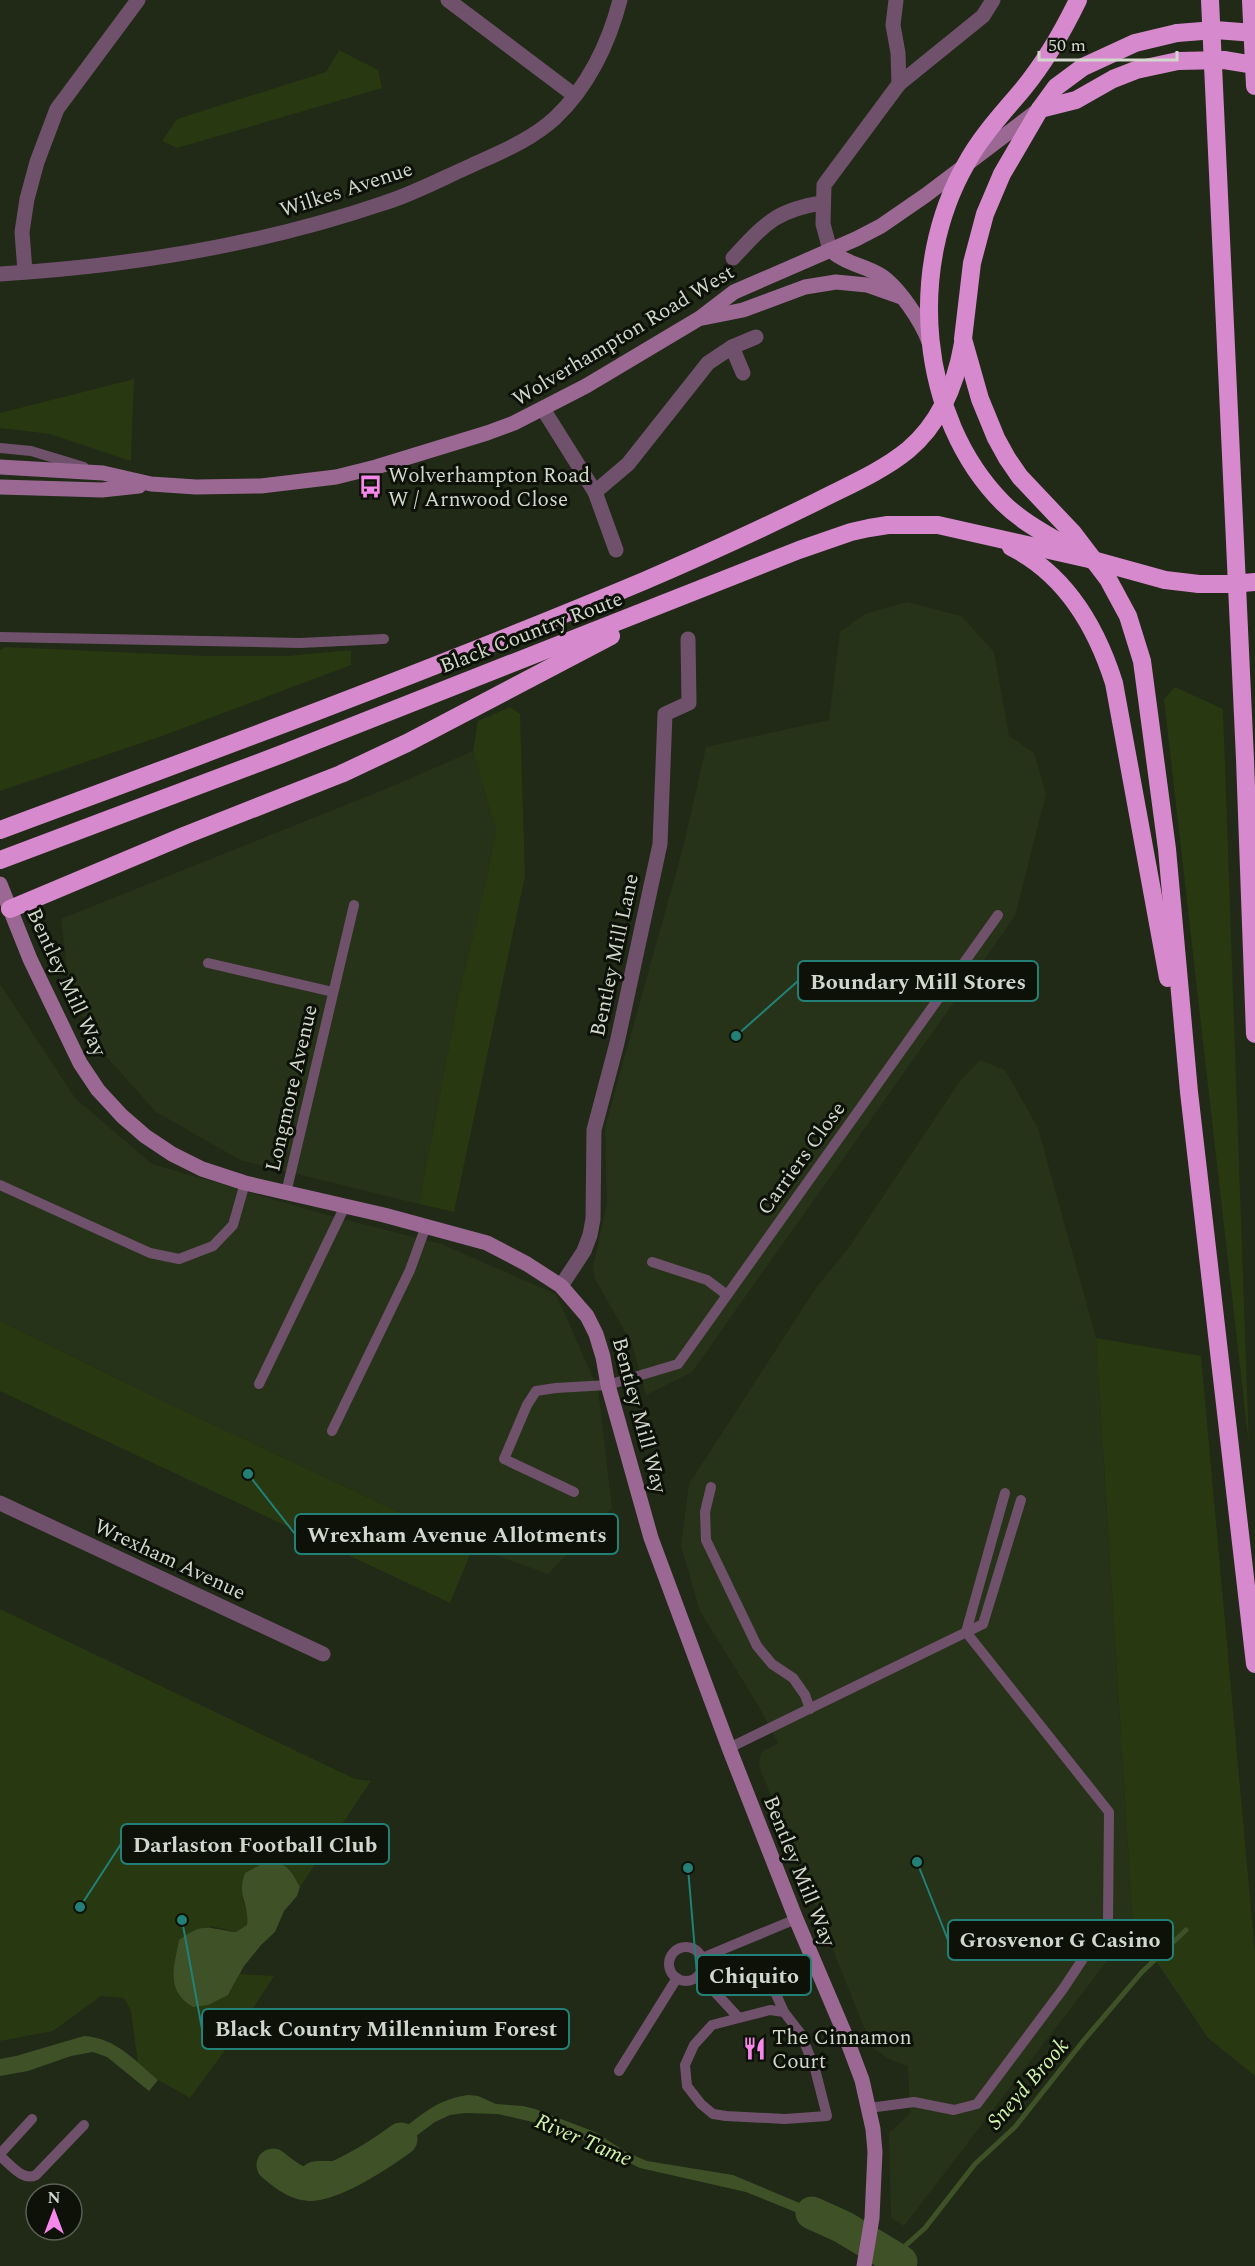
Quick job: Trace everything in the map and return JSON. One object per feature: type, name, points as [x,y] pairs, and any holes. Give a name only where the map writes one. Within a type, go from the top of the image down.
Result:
[{"type":"highway","points":[[1078,0],[1052,49],[986,133],[965,164],[950,201],[934,257],[929,300],[931,349],[944,405],[971,461],[1003,503],[1031,525],[1092,560],[1165,580],[1199,584],[1255,582]]},
{"type":"highway","points":[[1210,0],[1255,1034]]},
{"type":"highway","points":[[1251,0],[1255,86]]},
{"type":"highway","name":"Black Country Route","points":[[0,830],[515,634],[722,548],[884,467],[908,450],[927,431],[944,405],[956,373],[963,339],[972,263],[985,214],[1002,174],[1040,109],[1056,87],[1083,67],[1135,43],[1177,33],[1215,30],[1255,33]]},
{"type":"highway","points":[[1040,109],[1076,100],[1103,84],[1136,70],[1178,61],[1224,60],[1255,65]]},
{"type":"highway","points":[[963,339],[980,399],[1007,458],[1119,596],[1137,643],[1146,684],[1167,849],[1189,1092],[1255,1664]]},
{"type":"highway","name":"Black Country Route","points":[[0,860],[282,754],[829,539],[869,528],[888,525],[938,525],[1092,560]]},
{"type":"highway","points":[[978,533],[1018,550],[1048,571],[1086,617],[1104,652],[1114,683],[1189,1092]]},
{"type":"highway","points":[[10,909],[186,835],[341,774],[408,743],[693,593]]},
{"type":"street","points":[[25,272],[22,232],[27,199],[37,162],[57,109],[138,0]]},
{"type":"street","points":[[448,0],[574,95]]},
{"type":"street","name":"Wilkes Avenue","points":[[0,274],[166,256],[287,232],[386,203],[529,138],[555,118],[600,57],[615,21],[620,0]]},
{"type":"street","points":[[896,0],[893,25],[899,84]]},
{"type":"street","points":[[931,349],[924,328],[912,309],[881,276],[843,261],[830,250],[823,224],[824,185],[899,84],[983,16],[993,0]]},
{"type":"street","name":"Wolverhampton Road West","points":[[0,487],[102,490],[151,484],[229,487],[293,483],[336,477],[376,467],[448,446],[514,423],[543,409],[700,318],[734,292],[881,226],[1040,109]]},
{"type":"street","name":"Wolverhampton Road West","points":[[733,258],[767,223],[796,207],[822,203]]},
{"type":"street","points":[[700,318],[743,310],[805,287],[836,282],[867,285],[901,297]]},
{"type":"street","points":[[595,492],[628,464],[708,363],[756,337]]},
{"type":"street","points":[[732,348],[743,373]]},
{"type":"street","points":[[543,409],[595,492],[616,550]]},
{"type":"street","name":"Wolverhampton Road West","points":[[0,467],[103,473],[151,484]]},
{"type":"street","name":"Bentley Mill Lane","points":[[561,1286],[584,1251],[590,1236],[593,1219],[594,1130],[617,1043],[660,844],[665,714],[689,703],[688,639]]},
{"type":"street","name":"Bentley Mill Way","points":[[1,887],[30,959],[62,1030],[80,1063],[98,1090],[145,1136],[172,1154],[202,1169],[245,1183],[488,1243],[561,1286],[587,1316],[596,1334],[603,1357],[608,1385],[651,1538],[729,1748],[796,1919],[844,2032],[869,2108],[875,2163],[871,2228],[866,2260]]},
{"type":"street","name":"Wrexham Avenue","points":[[0,1503],[323,1654]]},
{"type":"lane","points":[[0,448],[31,451],[103,473]]},
{"type":"lane","points":[[0,638],[300,643],[384,639]]},
{"type":"lane","name":"Longmore Avenue","points":[[286,1193],[354,905]]},
{"type":"lane","name":"Carriers Close","points":[[574,1492],[504,1459],[527,1405],[536,1391],[608,1385],[678,1364],[998,915]]},
{"type":"lane","name":"Longmore Avenue","points":[[208,963],[333,992]]},
{"type":"lane","points":[[0,1185],[150,1253],[179,1259],[213,1246],[233,1225],[245,1183]]},
{"type":"lane","points":[[259,1384],[345,1206]]},
{"type":"lane","points":[[332,1431],[410,1270],[426,1226]]},
{"type":"lane","points":[[652,1262],[707,1280],[727,1294]]},
{"type":"lane","points":[[711,1487],[705,1512],[706,1540],[757,1646],[772,1664],[793,1678],[805,1695],[810,1708]]},
{"type":"lane","points":[[966,1632],[1005,1493]]},
{"type":"lane","points":[[729,1748],[983,1624],[1021,1500]]},
{"type":"lane","points":[[869,2108],[914,2102],[954,2110],[977,2104],[1063,1989],[1100,1937],[1108,1921],[1109,1812],[966,1632]]},
{"type":"lane","points":[[702,1958],[796,1919]]},
{"type":"lane","points":[[685,1947],[691,1947],[702,1958],[703,1967],[699,1975],[688,1981],[677,1978],[670,1970],[669,1960],[675,1951],[685,1947]]},
{"type":"lane","points":[[761,1961],[784,2012],[801,2034],[815,2069],[827,2116],[785,2119],[713,2114],[701,2104],[687,2086],[685,2065],[694,2045],[712,2025],[770,2010],[784,2012]]},
{"type":"lane","points":[[699,1975],[740,2018]]},
{"type":"lane","points":[[619,2071],[677,1978]]},
{"type":"lane","points":[[32,2119],[0,2155],[25,2177],[31,2178],[84,2125]]},
{"type":"shaded area","points":[[339,50],[378,70],[382,88],[177,148],[162,141],[177,119],[326,72]]},
{"type":"shaded area","points":[[134,379],[131,461],[50,434],[0,428],[0,413]]},
{"type":"shaded area","points":[[907,602],[961,616],[994,652],[1009,736],[1034,753],[1046,794],[1015,916],[692,1372],[646,1395],[632,1344],[595,1279],[593,1266],[607,1203],[605,1127],[683,848],[706,747],[829,720],[840,632],[865,614]]},
{"type":"shaded area","points":[[6,647],[206,656],[287,656],[351,650],[351,665],[165,735],[0,791],[0,650]]},
{"type":"shaded area","points":[[1175,687],[1223,709],[1249,1446],[1164,699]]},
{"type":"shaded area","points":[[510,707],[520,714],[525,876],[454,1212],[419,1204],[459,994],[496,831],[473,751],[478,721]]},
{"type":"shaded area","points":[[473,751],[496,831],[459,994],[419,1204],[240,1160],[156,1112],[103,1053],[70,994],[61,919],[393,786]]},
{"type":"shaded area","points":[[0,984],[75,1098],[152,1164],[331,1216],[441,1244],[556,1294],[598,1389],[612,1508],[548,1574],[473,1547],[165,1402],[0,1321]]},
{"type":"shaded area","points":[[980,1060],[1005,1070],[1038,1128],[1096,1338],[1133,1927],[904,2226],[891,2218],[889,2133],[910,2114],[908,2066],[887,2058],[872,2047],[759,1766],[761,1752],[778,1743],[758,1705],[700,1611],[681,1546],[689,1484],[816,1288],[850,1246],[960,1081]]},
{"type":"shaded area","points":[[0,1321],[165,1402],[473,1547],[450,1603],[0,1391]]},
{"type":"shaded area","points":[[1096,1338],[1201,1356],[1255,1953],[1255,2076],[1208,2038],[1133,1927]]},
{"type":"shaded area","points":[[0,1609],[355,1779],[371,1781],[300,1887],[289,1868],[242,1898],[248,1915],[247,1925],[237,1932],[210,1926],[228,1995],[240,1974],[274,1976],[234,2038],[190,2098],[158,2080],[138,2064],[131,2011],[124,1998],[101,1996],[53,2031],[0,2041]]},
{"type":"shaded area","points":[[361,2159],[365,2165],[348,2175],[329,2178],[317,2174],[319,2166],[355,2162]]},
{"type":"water","points":[[264,1863],[283,1865],[290,1871],[300,1887],[297,1896],[284,1911],[275,1932],[244,1966],[228,1995],[208,2005],[193,2007],[178,1993],[175,1986],[174,1969],[179,1940],[201,1928],[236,1932],[247,1925],[247,1912],[242,1894],[245,1873]]},
{"type":"water","points":[[84,2036],[106,2041],[124,2051],[158,2080],[149,2091],[107,2057],[93,2052],[71,2056],[28,2071],[0,2076],[0,2059]]},
{"type":"water","points":[[468,2095],[478,2096],[496,2104],[535,2109],[595,2132],[626,2152],[647,2161],[733,2175],[828,2215],[853,2221],[849,2241],[825,2224],[746,2192],[640,2168],[558,2128],[498,2114],[450,2115],[435,2122],[369,2171],[312,2197],[296,2192],[267,2174],[273,2165],[288,2164],[299,2168],[311,2162],[340,2161],[358,2156],[387,2140],[430,2109],[454,2098]],"holes":[[[357,2159],[361,2160],[364,2165],[342,2177],[329,2178],[317,2174],[319,2166],[350,2164]]]},
{"type":"waterway","name":"Sneyd Brook","points":[[901,2266],[905,2246],[925,2228],[975,2164],[1015,2127],[1142,1972],[1186,1930]]},
{"type":"waterway","name":"River Tame","points":[[273,2165],[296,2181],[315,2184],[354,2169],[401,2139]]},
{"type":"waterway","name":"River Tame","points":[[812,2213],[843,2227],[901,2262]]},
{"type":"place","name":"Wolverhampton Road W / Arnwood Close","points":[[370,487]]},
{"type":"place","name":"Boundary Mill Stores","points":[[736,1036]]},
{"type":"place","name":"Wrexham Avenue Allotments","points":[[248,1474]]},
{"type":"place","name":"Grosvenor G Casino","points":[[917,1862]]},
{"type":"place","name":"Chiquito","points":[[688,1868]]},
{"type":"place","name":"Darlaston Football Club","points":[[80,1907]]},
{"type":"place","name":"Black Country Millennium Forest","points":[[182,1920]]},
{"type":"place","name":"The Cinnamon Court","points":[[754,2049]]}]
